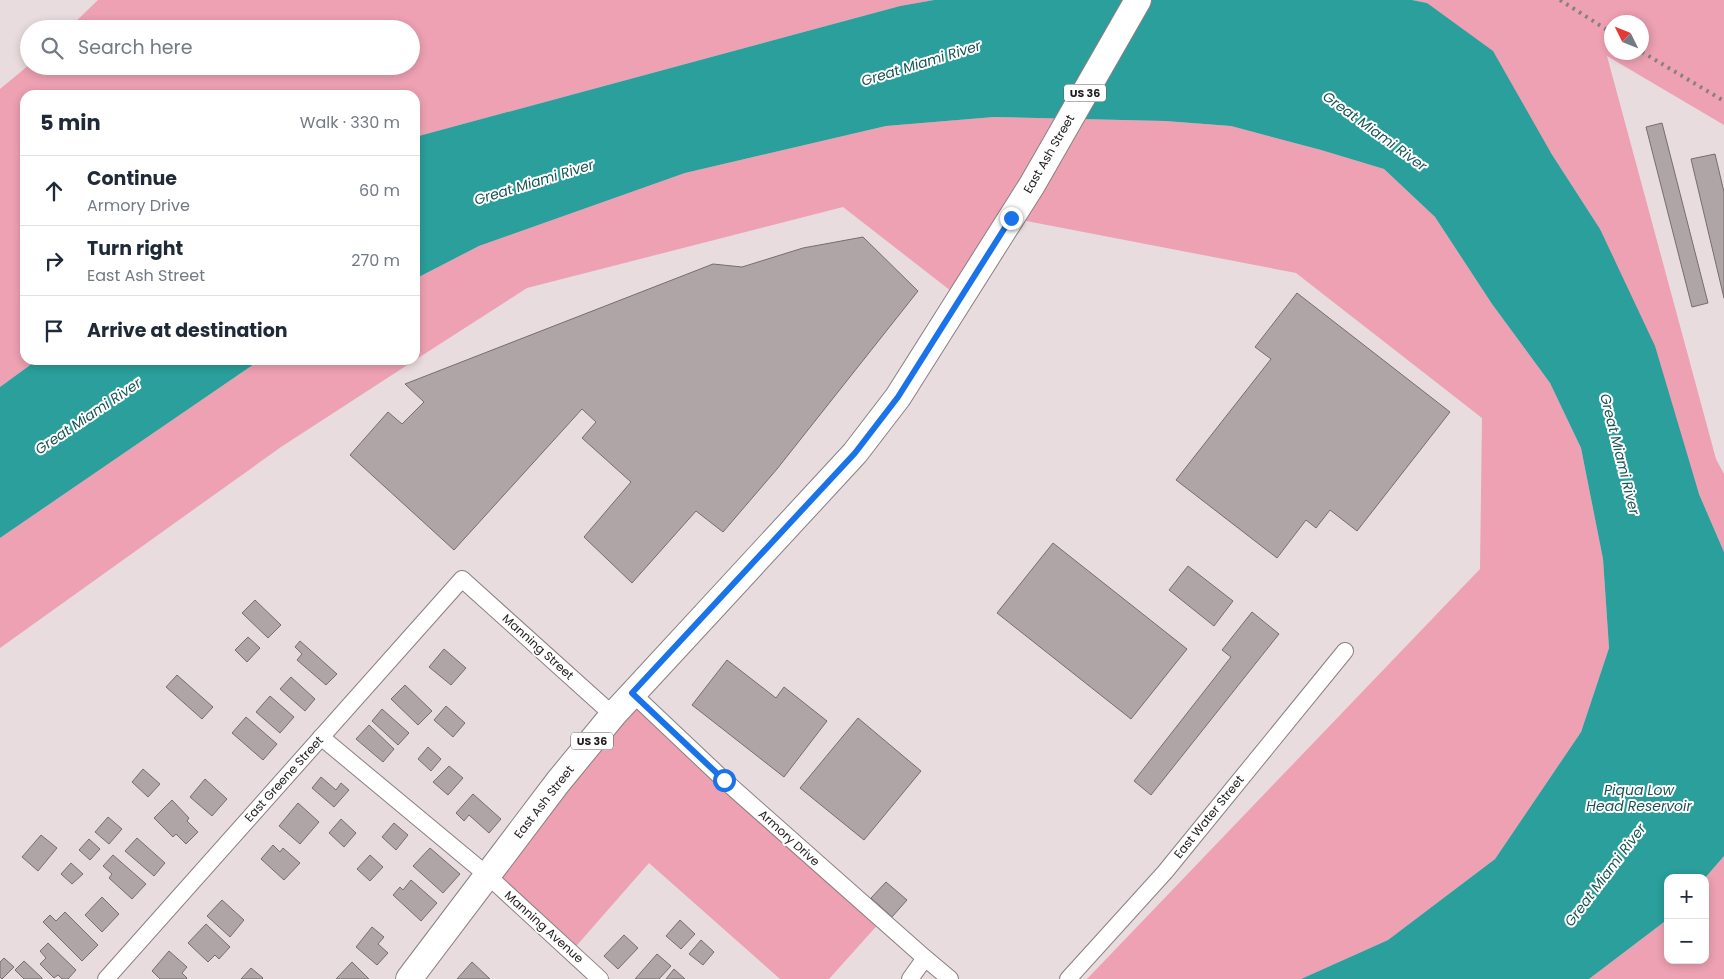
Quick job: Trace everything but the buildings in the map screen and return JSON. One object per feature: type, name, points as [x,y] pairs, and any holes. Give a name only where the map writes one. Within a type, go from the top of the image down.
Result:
[{"type":"main road","name":"East Ash Street","points":[[409,979],[558,782],[632,693],[855,453],[898,397],[1032,185],[1138,0]]},
{"type":"street","name":"Manning Street","points":[[462,579],[614,715]]},
{"type":"street","name":"East Greene Street","points":[[106,979],[462,579]]},
{"type":"street","name":"East Water Street","points":[[1068,979],[1165,872],[1346,651]]},
{"type":"street","name":"Armory Drive","points":[[632,693],[724,780],[950,979]]},
{"type":"street","name":"Manning Avenue","points":[[321,737],[487,875],[600,979]]},
{"type":"street","points":[[910,979],[925,958]]},
{"type":"shaded area","points":[[98,0],[935,0],[900,6],[420,136],[420,90],[20,90],[20,365],[30,365],[0,387],[0,89],[20,72],[20,75],[420,75],[420,20],[77,20]]},
{"type":"shaded area","points":[[1412,0],[1724,0],[1724,125],[1614,60],[1649,60],[1649,15],[1604,15],[1604,60],[1608,60],[1716,459],[1724,474],[1724,552],[1699,494],[1600,229],[1551,153],[1427,3]]},
{"type":"shaded area","points":[[994,117],[1165,121],[1231,126],[1384,169],[1435,217],[1492,304],[1550,383],[1581,448],[1603,559],[1609,648],[1581,732],[1495,859],[1388,940],[1301,979],[1087,979],[1480,569],[1482,418],[1296,273],[1011,218],[960,298],[843,207],[527,288],[420,357],[420,276],[479,246],[685,173],[886,126]]},
{"type":"shaded area","points":[[253,365],[407,365],[281,447],[0,648],[0,538]]},
{"type":"shaded area","points":[[632,693],[882,920],[829,979],[780,979],[649,863],[571,952],[487,875]]},
{"type":"shaded area","points":[[1724,856],[1724,979],[1589,979],[1664,922],[1664,964],[1709,964],[1708,874]]},
{"type":"water","name":"Piqua Low Head Reservoir","points":[[934,0],[1412,0],[1427,3],[1493,51],[1551,153],[1600,229],[1655,346],[1699,494],[1724,552],[1724,856],[1708,874],[1664,874],[1664,922],[1589,979],[1301,979],[1388,940],[1495,859],[1581,732],[1609,648],[1603,559],[1581,448],[1550,383],[1492,304],[1435,217],[1384,169],[1231,126],[1165,121],[994,117],[886,126],[685,173],[479,246],[420,276],[420,136],[900,6]]},
{"type":"water","name":"Great Miami River","points":[[30,365],[253,365],[0,538],[0,387]]},
{"type":"railway","points":[[1560,0],[1604,28]]},
{"type":"railway","points":[[1649,56],[1724,101]]},
{"type":"route","points":[[724,780],[632,693],[855,453],[898,397],[1011,218]]}]
